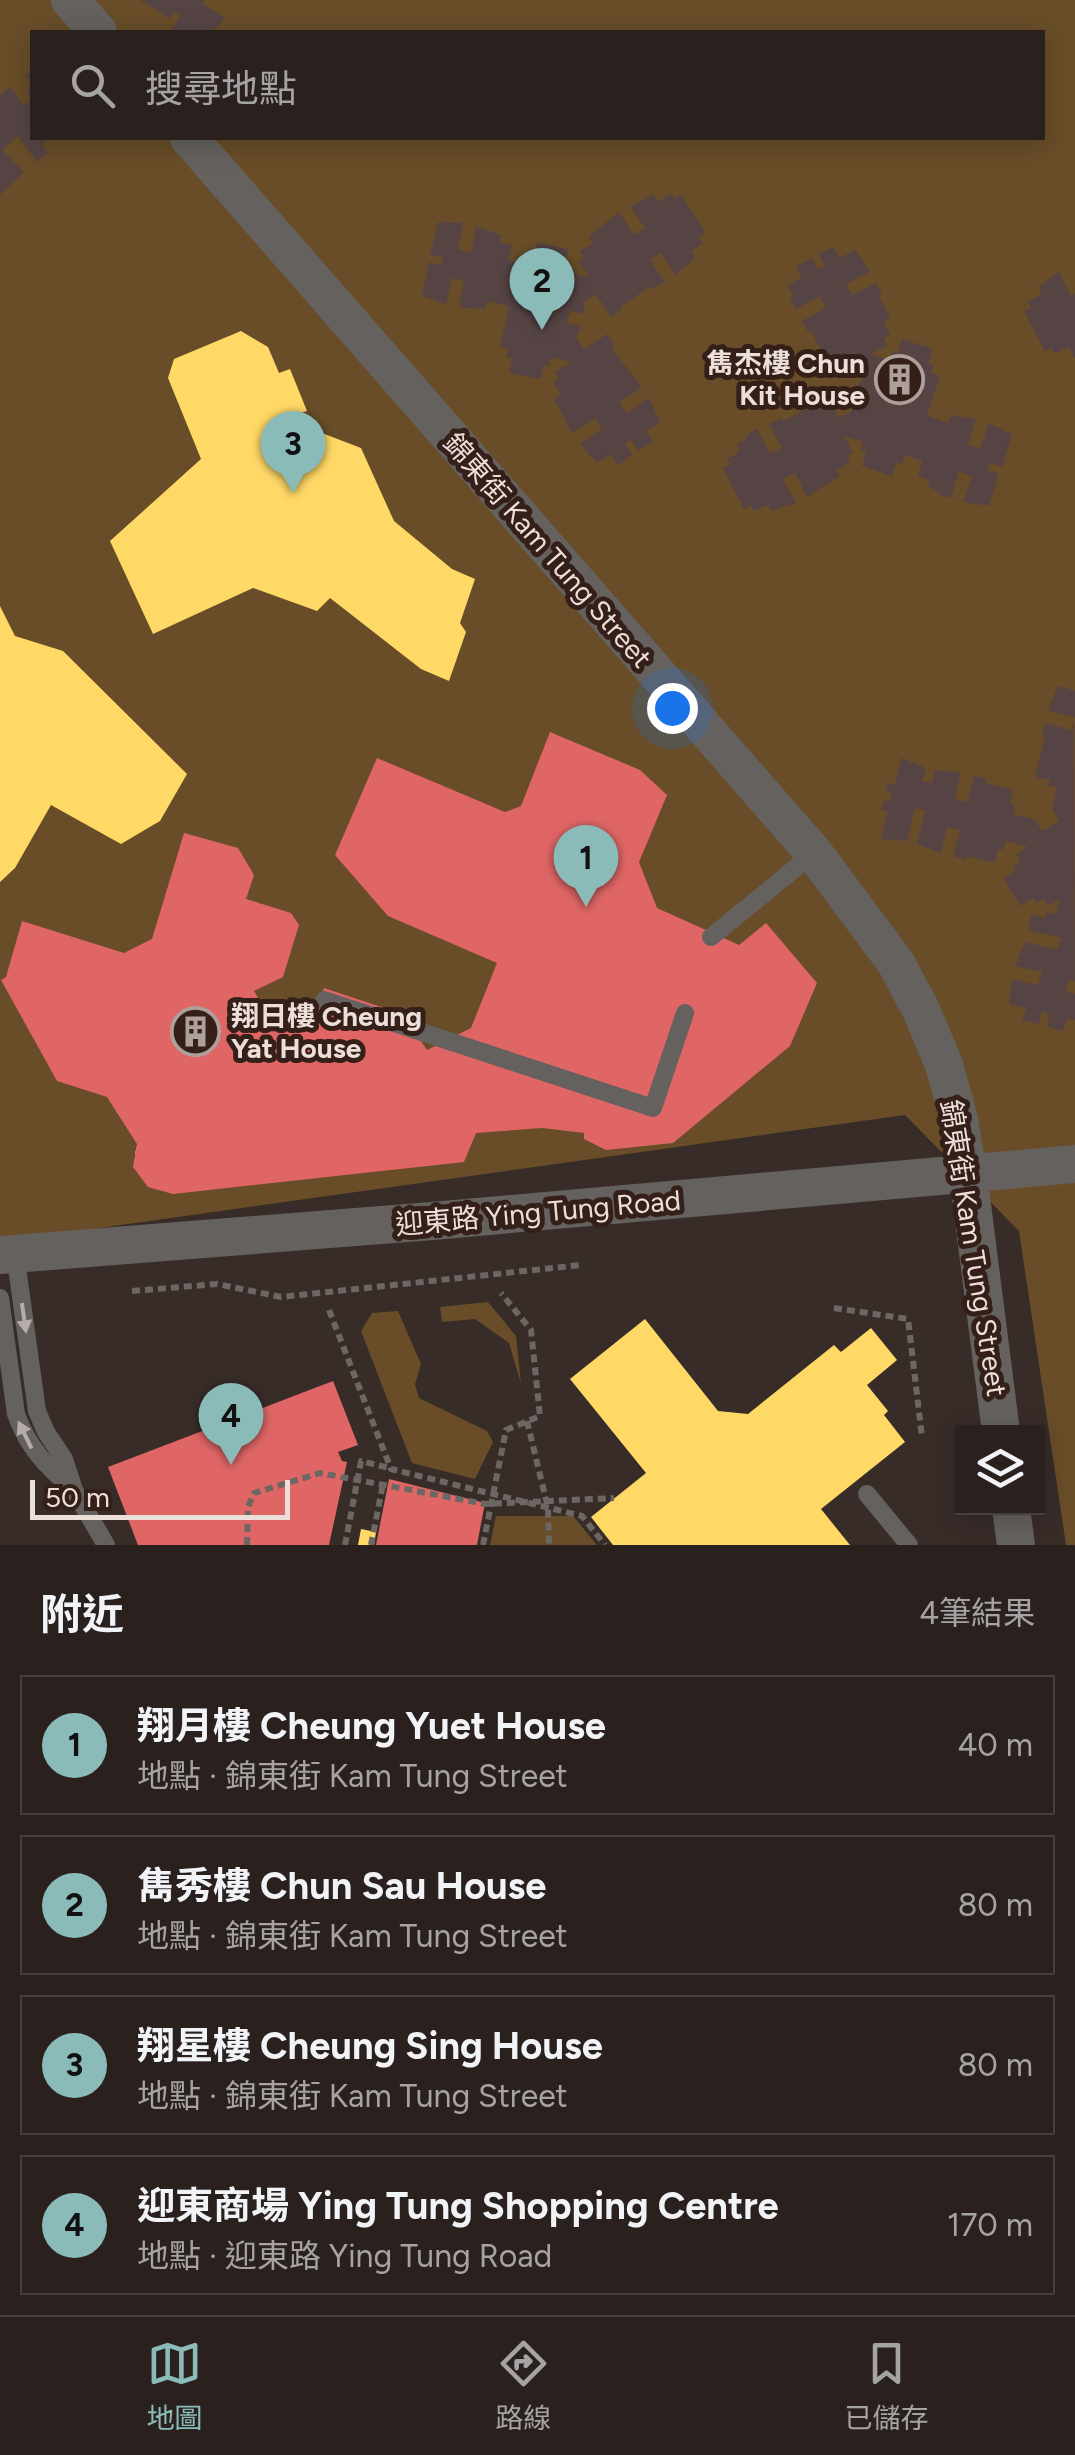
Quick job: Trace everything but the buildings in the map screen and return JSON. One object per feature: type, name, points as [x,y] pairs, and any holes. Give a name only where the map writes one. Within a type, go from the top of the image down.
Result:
[{"type":"street","points":[[70,0],[96,30]]},
{"type":"street","name":"錦東街 Kam Tung Street","points":[[191,140],[814,854],[886,947],[922,1012],[944,1065],[959,1118],[1000,1425]]},
{"type":"street","name":"迎東路 Ying Tung Road","points":[[7,1254],[1075,1164]]},
{"type":"street","points":[[1012,1515],[1016,1545]]},
{"type":"lane","points":[[711,937],[814,854]]},
{"type":"lane","points":[[324,1000],[653,1108],[686,1013]]},
{"type":"lane","points":[[7,1254],[37,1411],[64,1460],[74,1490],[106,1545]]},
{"type":"lane","points":[[0,1298],[16,1414],[22,1430],[40,1460],[74,1490]]},
{"type":"lane","points":[[867,1494],[908,1545]]},
{"type":"path","name":"迎東路 Ying Tung Road","points":[[132,1291],[216,1284],[280,1297],[581,1266]]},
{"type":"path","points":[[483,1545],[506,1430],[540,1416],[531,1330],[500,1293]]},
{"type":"path","points":[[834,1308],[908,1319],[922,1437]]},
{"type":"path","points":[[329,1310],[390,1469]]},
{"type":"path","points":[[527,1421],[548,1508],[549,1545]]},
{"type":"path","points":[[345,1545],[361,1461],[582,1516],[605,1545]]},
{"type":"path","points":[[248,1545],[248,1507],[261,1489],[320,1473],[485,1504],[614,1498]]},
{"type":"path","points":[[371,1545],[382,1484]]},
{"type":"shaded area","points":[[0,0],[1075,0],[1075,1545],[1066,1545],[1019,1231],[905,1115],[0,1242]]},
{"type":"shaded area","points":[[488,1302],[516,1336],[521,1384],[509,1343],[475,1319],[442,1322],[440,1307]]},
{"type":"shaded area","points":[[398,1311],[421,1364],[415,1384],[419,1398],[487,1431],[493,1442],[475,1479],[412,1463],[361,1331],[372,1313]]},
{"type":"shaded area","points":[[496,1516],[573,1516],[597,1545],[490,1545]]},
{"type":"place","name":"雋秀樓 Chun Sau House","points":[[542,330]]},
{"type":"place","name":"雋杰樓 Chun Kit House","points":[[900,379]]},
{"type":"place","name":"翔星樓 Cheung Sing House","points":[[293,493]]},
{"type":"place","name":"翔月樓 Cheung Yuet House","points":[[586,907]]},
{"type":"place","name":"翔日樓 Cheung Yat House","points":[[196,1032]]},
{"type":"place","name":"迎東商場 Ying Tung Shopping Centre","points":[[231,1465]]}]
